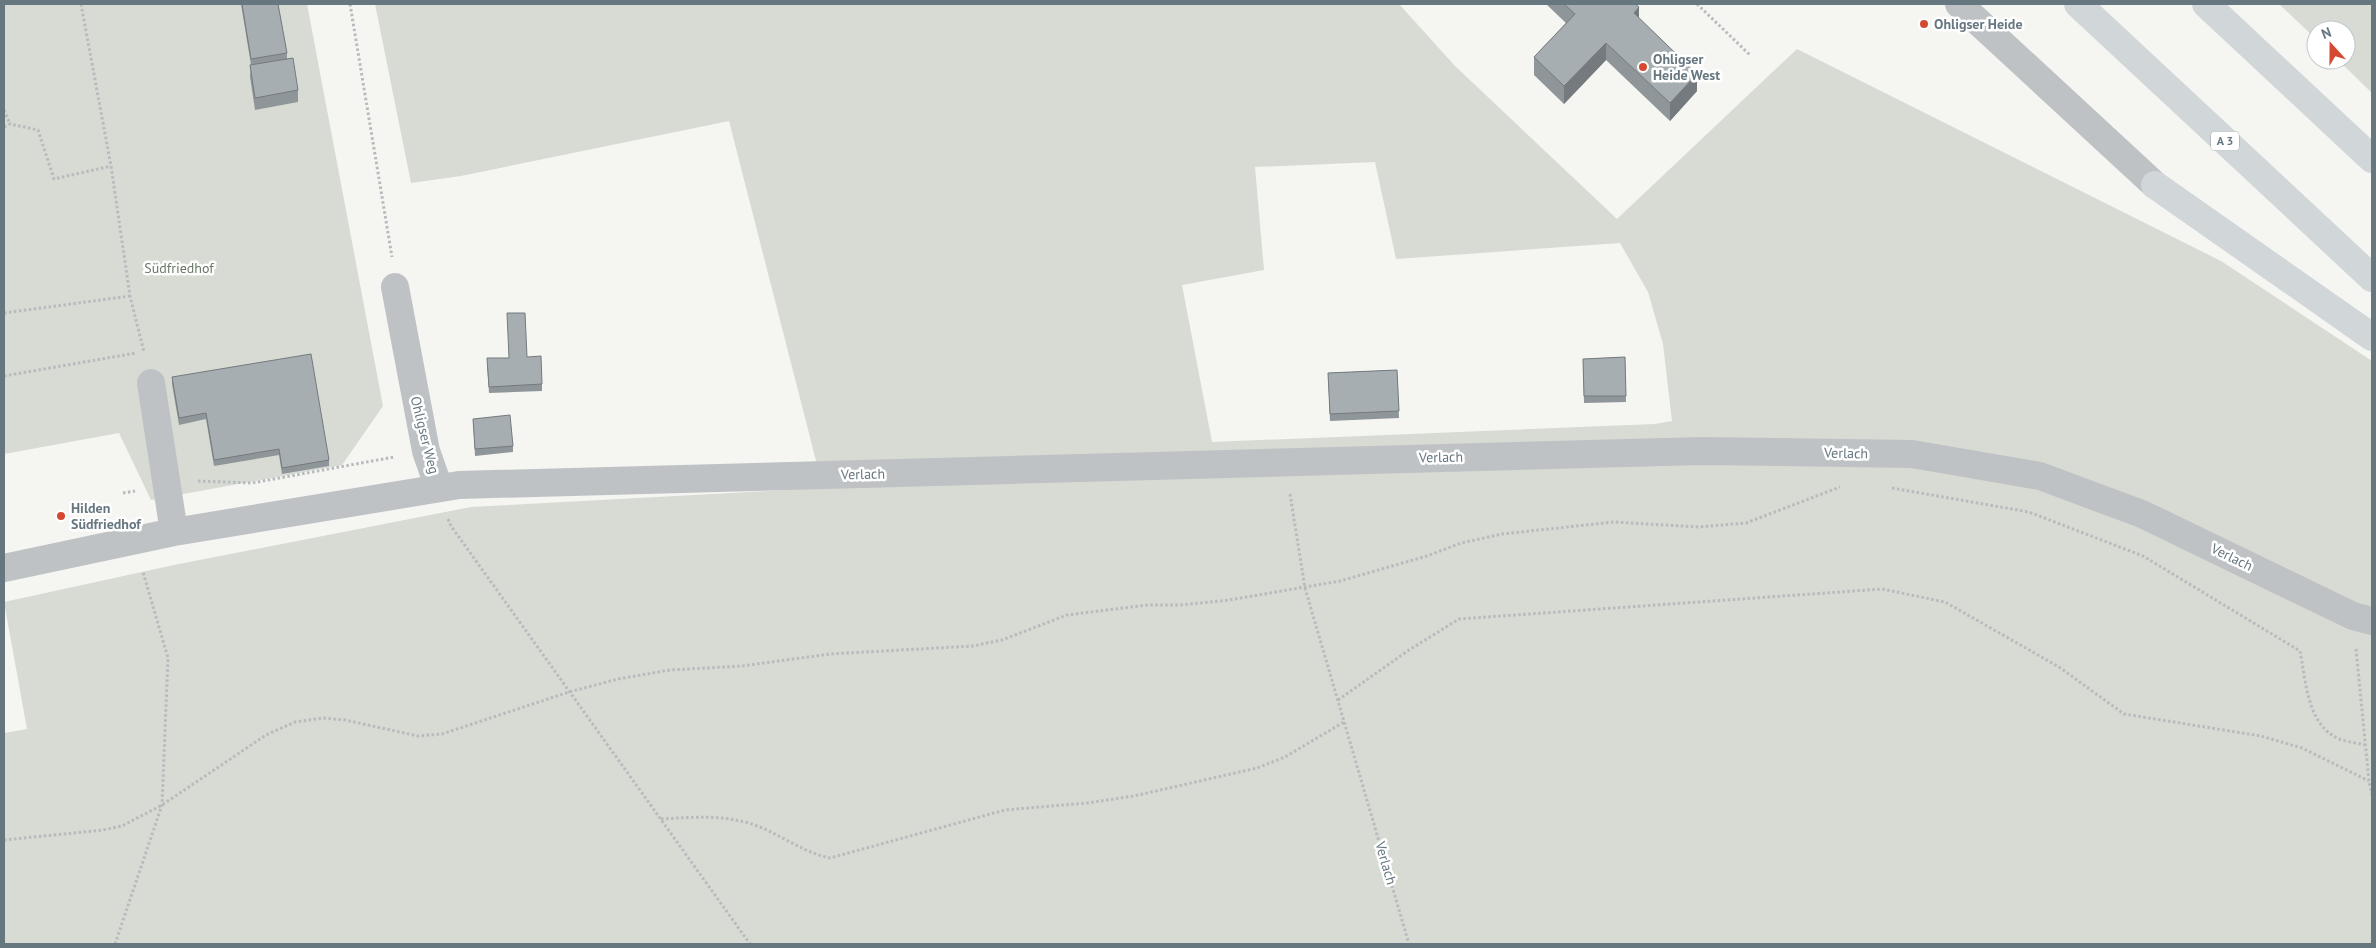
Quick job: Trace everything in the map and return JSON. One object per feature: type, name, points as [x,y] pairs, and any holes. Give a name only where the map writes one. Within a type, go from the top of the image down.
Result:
[{"type":"highway","name":"A 3","points":[[2078,4],[2372,278]]},
{"type":"highway","points":[[2206,4],[2372,160]]},
{"type":"highway","points":[[2155,185],[2372,337]]},
{"type":"street","points":[[1959,4],[2155,185]]},
{"type":"street","name":"Ohligser Weg","points":[[4,568],[174,532],[439,488],[426,452],[395,287]]},
{"type":"street","points":[[151,383],[174,532]]},
{"type":"street","name":"Verlach","points":[[439,488],[459,485],[1702,451],[1912,454],[2040,476],[2142,514],[2363,618]]},
{"type":"path","points":[[81,4],[110,166],[130,296],[151,383]]},
{"type":"path","points":[[350,4],[391,246],[395,287]]},
{"type":"path","points":[[1697,4],[1752,56]]},
{"type":"path","points":[[4,110],[10,124]]},
{"type":"path","points":[[4,127],[10,124],[38,130],[54,179],[110,166]]},
{"type":"path","points":[[4,313],[130,296]]},
{"type":"path","points":[[4,376],[144,352]]},
{"type":"path","points":[[124,493],[186,480],[252,483],[426,452]]},
{"type":"path","name":"Verlach","points":[[1287,461],[1290,500],[1305,588],[1409,944]]},
{"type":"path","points":[[4,840],[103,830],[122,826],[162,805],[266,735],[294,722],[330,718],[418,736],[442,734],[568,692],[618,679],[670,670],[742,666],[830,654],[973,646],[1002,640],[1067,615],[1147,604],[1180,605],[1229,600],[1305,588],[1381,571],[1461,543],[1502,534],[1614,522],[1698,527],[1746,523],[1842,486]]},
{"type":"path","points":[[1882,486],[2030,512],[2142,556],[2300,651],[2310,704],[2323,728],[2339,739],[2366,745]]},
{"type":"path","points":[[439,488],[451,526],[750,944]]},
{"type":"path","points":[[115,944],[162,805],[168,658],[134,540]]},
{"type":"path","points":[[1338,700],[1409,650],[1459,619],[1882,589],[1945,602],[2060,667],[2124,714],[2261,736],[2302,748],[2369,781]]},
{"type":"path","points":[[2363,618],[2366,745],[2372,795]]},
{"type":"path","points":[[661,819],[703,816],[743,821],[815,855],[830,858],[1005,810],[1087,803],[1134,796],[1257,768],[1285,757],[1344,722]]},
{"type":"green space","name":"Südfriedhof","points":[[4,4],[307,4],[383,406],[342,465],[151,500],[119,433],[4,454]]},
{"type":"green space","points":[[375,4],[1399,4],[1455,66],[1617,219],[1797,49],[2221,261],[2372,361],[2372,944],[4,944],[4,733],[27,729],[4,602],[174,565],[471,507],[823,488],[729,121],[461,176],[411,183]],"holes":[[[1375,162],[1396,259],[1620,243],[1648,292],[1663,344],[1672,421],[1655,424],[1212,442],[1182,285],[1264,270],[1255,167]]]},
{"type":"green space","points":[[2279,4],[2369,4],[2372,7],[2372,93],[2348,70],[2356,70],[2356,20],[2306,20],[2306,30]]},
{"type":"building","points":[[242,4],[278,4],[287,53],[251,59]]},
{"type":"building","name":"Ohligser Heide West","points":[[1564,4],[1635,4],[1639,7],[1634,13],[1697,74],[1670,103],[1606,43],[1564,86],[1534,57],[1575,14]]},
{"type":"building","points":[[293,58],[298,90],[255,98],[250,65]]},
{"type":"building","points":[[507,313],[525,313],[527,357],[541,356],[542,384],[489,387],[487,358],[509,358]]},
{"type":"building","points":[[311,354],[329,460],[282,468],[279,449],[214,460],[206,413],[179,418],[172,377]]},
{"type":"building","points":[[1625,357],[1626,396],[1584,396],[1583,359]]},
{"type":"building","points":[[1397,370],[1399,411],[1330,414],[1328,373]]},
{"type":"building","points":[[510,415],[513,446],[475,449],[473,419]]},
{"type":"place","name":"Ohligser Heide","points":[[1924,24]]},
{"type":"place","name":"Ohligser Heide West","points":[[1643,67]]},
{"type":"place","name":"Hilden Südfriedhof","points":[[61,516]]}]
